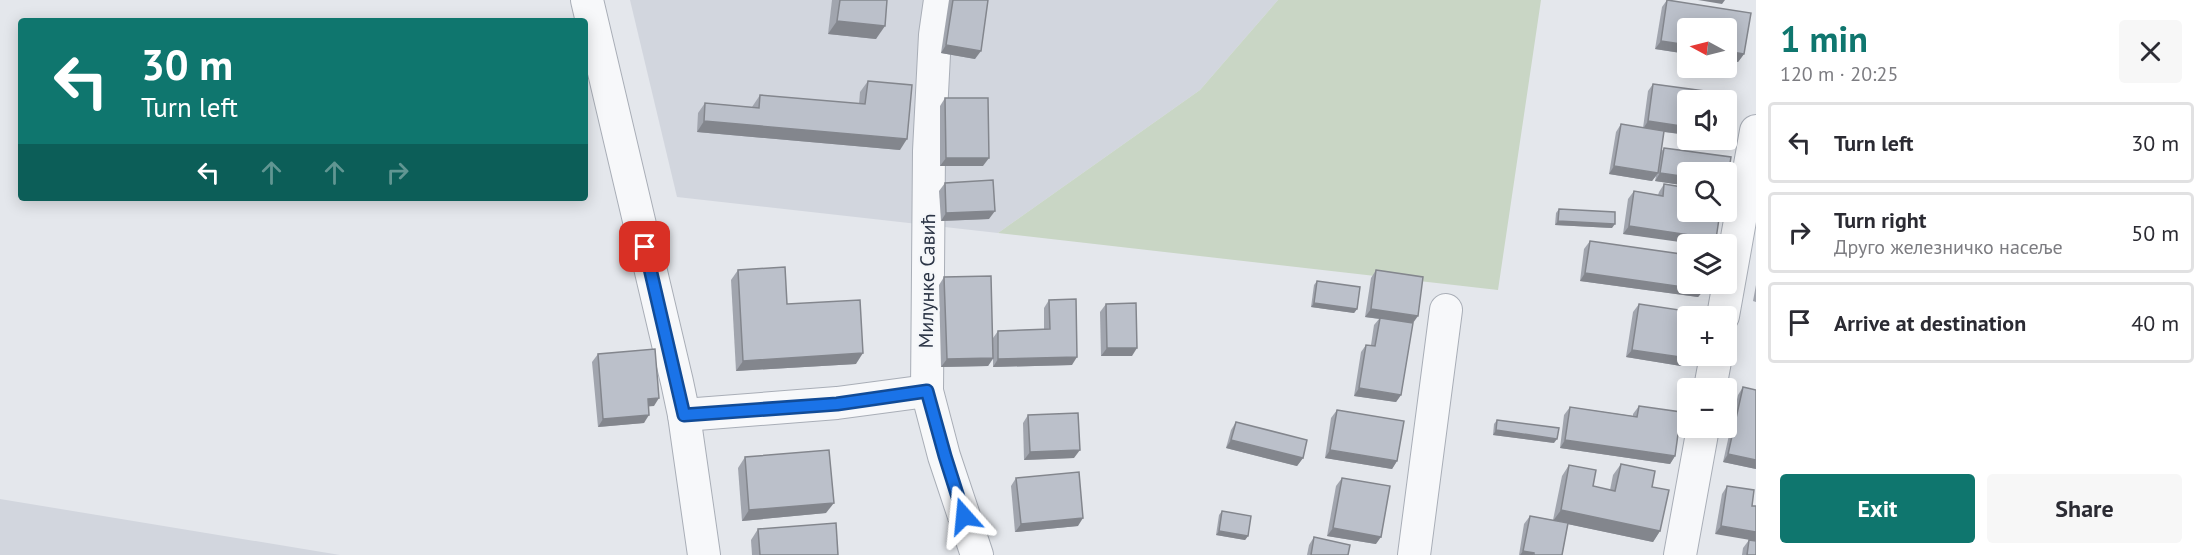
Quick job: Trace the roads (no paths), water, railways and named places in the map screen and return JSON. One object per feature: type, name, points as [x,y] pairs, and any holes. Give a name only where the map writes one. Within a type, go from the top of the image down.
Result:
[{"type":"street","points":[[587,0],[684,415],[704,555]]},
{"type":"street","name":"Милунке Савић","points":[[940,0],[935,35],[929,151],[927,391],[977,555]]},
{"type":"street","points":[[1725,306],[1756,131]]},
{"type":"street","points":[[1414,555],[1446,310]]},
{"type":"street","points":[[684,415],[837,404],[927,391]]},
{"type":"street","points":[[1680,555],[1701,438]]}]
